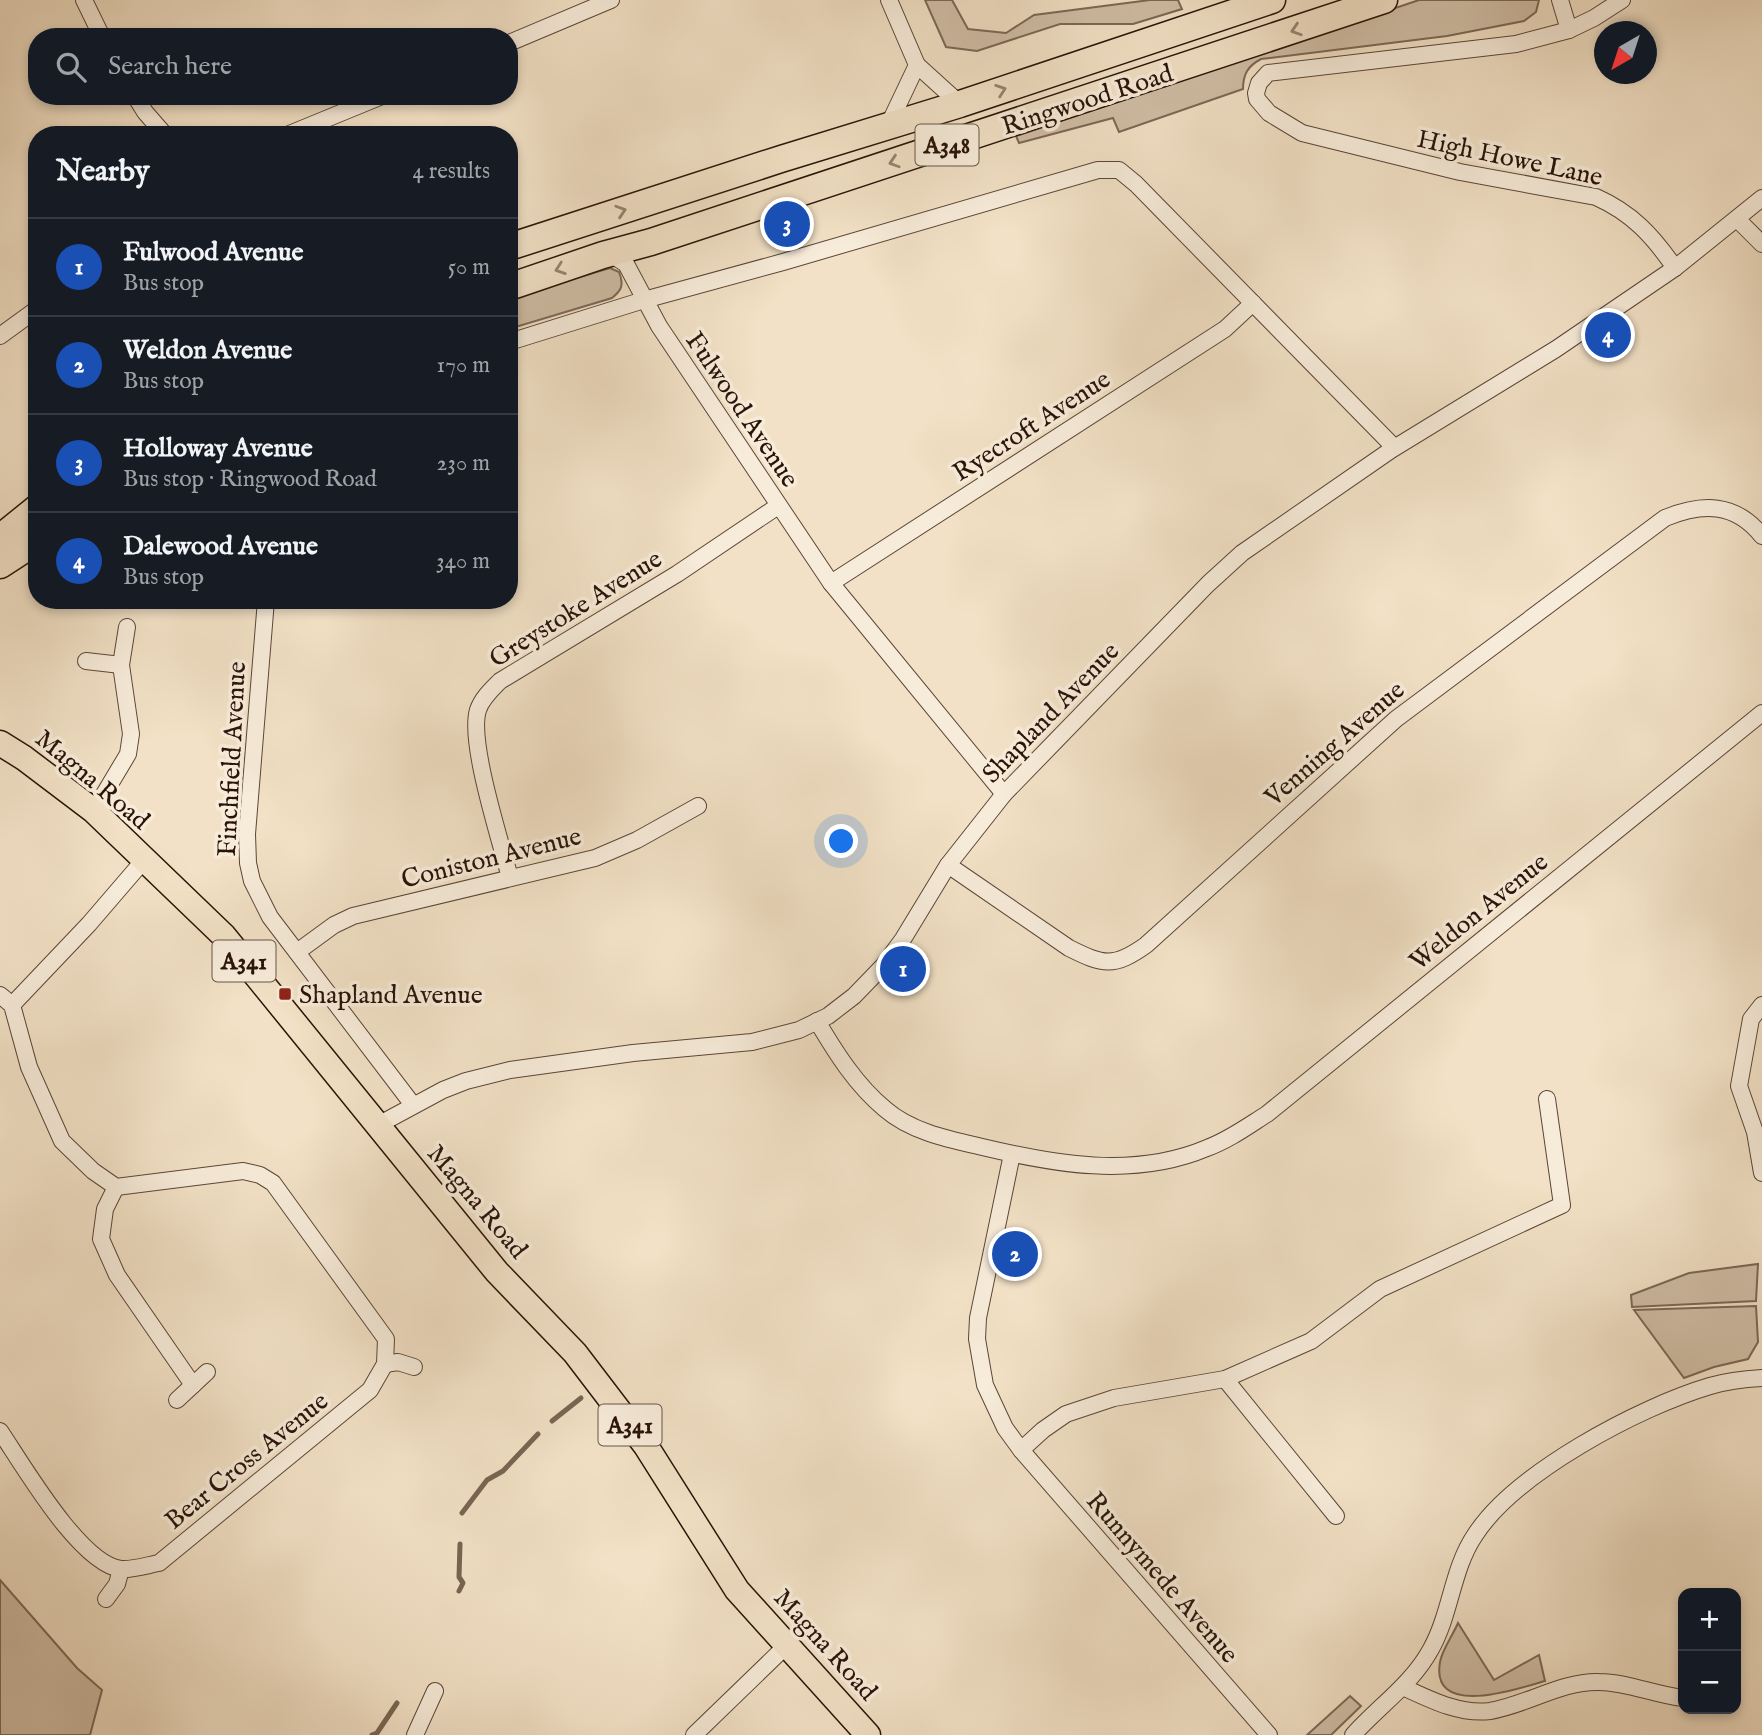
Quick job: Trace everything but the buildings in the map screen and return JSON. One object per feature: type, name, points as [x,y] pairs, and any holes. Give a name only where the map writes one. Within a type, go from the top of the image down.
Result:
[{"type":"highway","name":"Ringwood Road","points":[[518,244],[960,104],[1272,0]]},
{"type":"highway","name":"Ringwood Road","points":[[518,284],[1384,0]]},
{"type":"highway","points":[[0,538],[28,515]]},
{"type":"highway","points":[[0,565],[28,547]]},
{"type":"main road","name":"Magna Road","points":[[0,743],[94,811],[223,936],[497,1272],[575,1353],[646,1446],[737,1590],[868,1735]]},
{"type":"street","points":[[84,0],[98,28]]},
{"type":"street","points":[[518,39],[611,0]]},
{"type":"street","points":[[889,0],[917,65],[960,104]]},
{"type":"street","points":[[1560,0],[1569,30],[1622,0]]},
{"type":"street","name":"High Howe Lane","points":[[1569,30],[1516,44],[1284,69],[1268,73],[1259,83],[1257,99],[1269,113],[1302,133],[1460,172],[1596,197],[1633,217],[1675,268]]},
{"type":"street","points":[[888,126],[917,65]]},
{"type":"street","points":[[141,105],[157,126]]},
{"type":"street","points":[[309,126],[360,105]]},
{"type":"street","points":[[518,339],[644,300],[1098,170],[1119,170],[1394,447]]},
{"type":"street","name":"Shapland Avenue","points":[[378,1125],[413,1105],[467,1081],[510,1070],[633,1053],[752,1042],[778,1037],[837,1010],[883,966],[903,939],[948,865],[1004,794],[1242,553],[1394,447],[1556,349],[1675,268],[1762,198]]},
{"type":"street","points":[[1737,219],[1762,244]]},
{"type":"street","points":[[633,275],[634,264],[640,252],[651,242]]},
{"type":"street","points":[[603,255],[615,257],[626,264],[633,275]]},
{"type":"street","name":"Fulwood Avenue","points":[[633,275],[644,300],[831,583],[1004,794]]},
{"type":"street","name":"Ryecroft Avenue","points":[[831,583],[1225,329],[1253,303]]},
{"type":"street","points":[[0,336],[28,316]]},
{"type":"street","name":"Greystoke Avenue","points":[[510,878],[484,777],[475,728],[478,709],[486,694],[500,681],[677,574],[778,506]]},
{"type":"street","name":"Venning Avenue","points":[[948,865],[1069,948],[1087,957],[1107,962],[1127,959],[1146,945],[1396,719],[1665,518],[1687,509],[1714,508],[1737,514],[1762,536]]},
{"type":"street","name":"Finchfield Avenue","points":[[265,609],[247,853],[252,881],[270,917],[297,952]]},
{"type":"street","points":[[94,811],[128,754],[131,734],[121,664],[127,627]]},
{"type":"street","points":[[86,661],[121,664]]},
{"type":"street","name":"Weldon Avenue","points":[[817,1021],[849,1071],[886,1111],[929,1132],[1012,1154],[1074,1164],[1110,1167],[1181,1157],[1208,1148],[1238,1133],[1267,1114],[1762,713]]},
{"type":"street","name":"Coniston Avenue","points":[[297,952],[334,925],[353,916],[595,858],[637,840],[698,806]]},
{"type":"street","points":[[144,860],[89,924],[6,1000],[29,1067],[62,1141],[93,1171],[116,1187],[243,1171],[260,1175],[273,1183],[387,1339],[385,1364],[398,1362],[414,1367]]},
{"type":"street","points":[[297,952],[413,1105]]},
{"type":"street","points":[[1762,1005],[1751,1019],[1739,1086],[1755,1132],[1762,1173]]},
{"type":"street","points":[[1021,1450],[1066,1414],[1114,1398],[1225,1379],[1311,1341],[1380,1289],[1562,1205],[1547,1098]]},
{"type":"street","name":"Runnymede Avenue","points":[[1012,1154],[978,1318],[977,1339],[985,1385],[1004,1428],[1269,1735]]},
{"type":"street","points":[[116,1187],[104,1209],[101,1239],[117,1275],[193,1385]]},
{"type":"street","name":"Bear Cross Avenue","points":[[121,1569],[159,1563],[370,1390],[385,1364]]},
{"type":"street","points":[[177,1400],[208,1372]]},
{"type":"street","points":[[1353,1735],[1403,1687],[1424,1661],[1442,1627],[1464,1554],[1475,1535],[1510,1494],[1596,1437],[1641,1413],[1712,1385],[1762,1378]]},
{"type":"street","points":[[1225,1379],[1336,1516]]},
{"type":"street","points":[[0,1431],[85,1549],[102,1562],[121,1569],[117,1584],[106,1599]]},
{"type":"street","points":[[694,1735],[786,1646]]},
{"type":"street","points":[[1403,1687],[1463,1710],[1489,1711],[1579,1684],[1600,1681],[1678,1697]]},
{"type":"street","points":[[415,1735],[435,1691]]},
{"type":"shaded area","points":[[925,0],[952,0],[968,29],[1006,33],[1034,15],[1150,0],[1178,0],[1182,9],[1133,24],[1060,24],[977,51],[946,47]]},
{"type":"shaded area","points":[[1419,0],[1539,0],[1536,12],[1524,21],[1447,36],[1261,59],[1247,71],[1243,89],[1119,132],[1113,118],[1019,143],[1016,136]]},
{"type":"shaded area","points":[[610,268],[619,272],[622,284],[612,298],[518,326],[518,295]]},
{"type":"shaded area","points":[[1758,1264],[1756,1301],[1632,1307],[1631,1295],[1689,1273]]},
{"type":"shaded area","points":[[1756,1306],[1758,1342],[1748,1359],[1684,1378],[1634,1310]]},
{"type":"shaded area","points":[[0,1580],[77,1668],[102,1690],[90,1735],[0,1735]]},
{"type":"shaded area","points":[[1458,1623],[1494,1680],[1539,1655],[1545,1681],[1479,1696],[1462,1695],[1449,1690],[1441,1680],[1440,1662]]},
{"type":"shaded area","points":[[1350,1696],[1361,1706],[1331,1735],[1307,1735]]},
{"type":"waterway","points":[[552,1421],[581,1398]]},
{"type":"waterway","points":[[462,1513],[487,1480],[503,1471],[538,1434]]},
{"type":"waterway","points":[[459,1591],[463,1583],[459,1577],[460,1544]]},
{"type":"waterway","points":[[372,1735],[377,1733],[397,1703]]},
{"type":"place","name":"Holloway Avenue","points":[[787,224]]},
{"type":"place","name":"Dalewood Avenue","points":[[1608,335]]},
{"type":"place","name":"Fulwood Avenue","points":[[903,969]]},
{"type":"place","name":"Shapland Avenue","points":[[285,994]]},
{"type":"place","name":"Weldon Avenue","points":[[1015,1254]]}]
